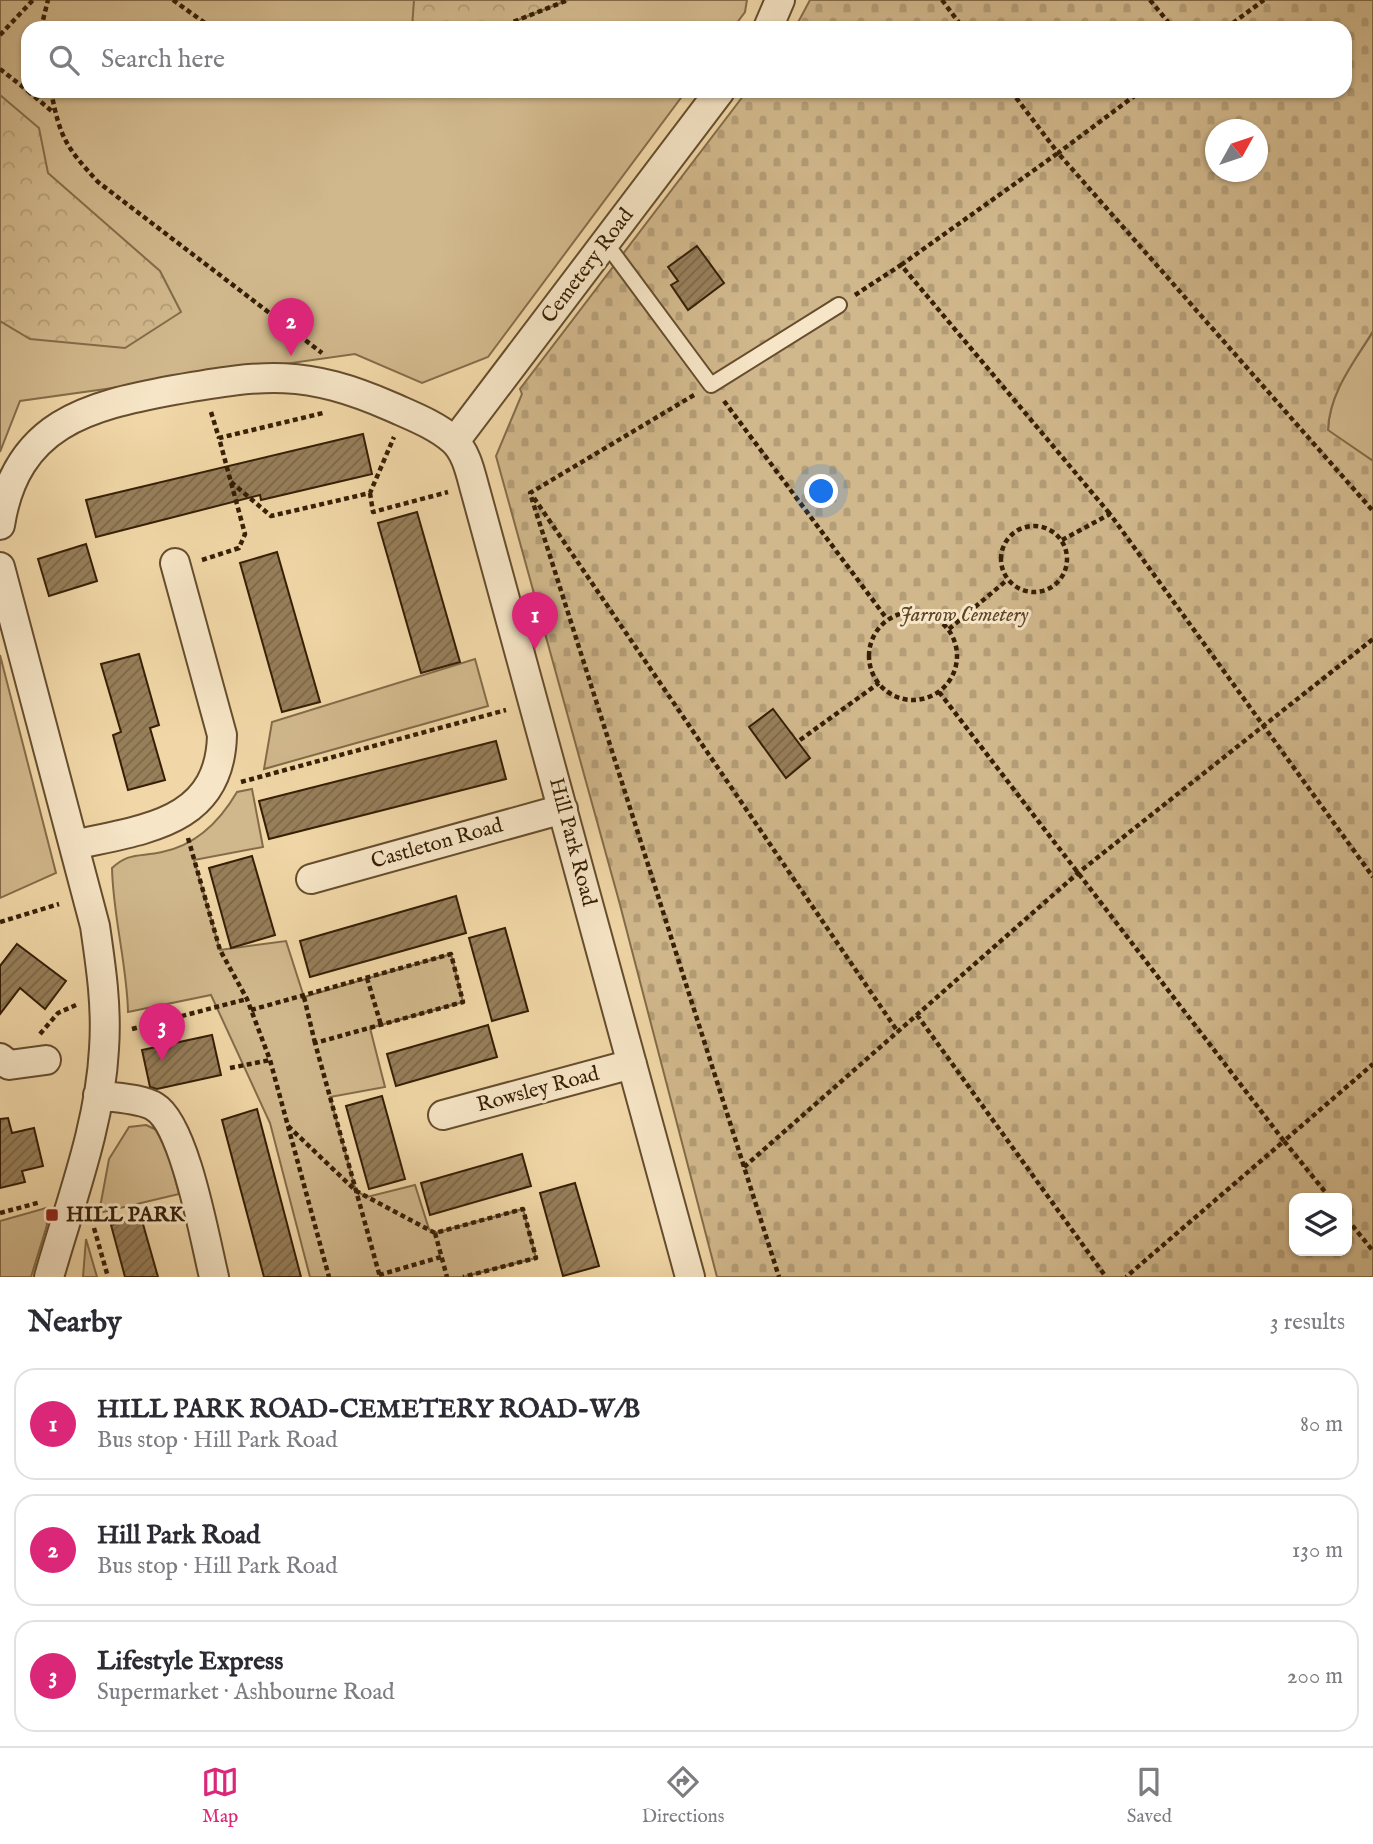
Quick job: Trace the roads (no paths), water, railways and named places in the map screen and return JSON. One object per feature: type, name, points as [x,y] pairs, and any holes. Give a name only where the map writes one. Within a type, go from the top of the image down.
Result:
[{"type":"street","points":[[771,21],[780,0]]},
{"type":"street","name":"Cemetery Road","points":[[455,441],[715,98]]},
{"type":"street","points":[[0,525],[14,478],[33,450],[55,428],[84,411],[115,401],[254,376],[330,383],[405,413],[455,441]]},
{"type":"street","name":"Hill Park Road","points":[[455,441],[468,463],[690,1277]]},
{"type":"street","points":[[74,845],[145,829],[181,814],[194,806],[205,792],[222,759],[222,735],[175,566]]},
{"type":"street","points":[[0,567],[95,926],[104,999],[104,1036],[97,1095],[49,1277]]},
{"type":"street","name":"Castleton Road","points":[[311,879],[562,809]]},
{"type":"street","points":[[6,1066],[47,1060]]},
{"type":"street","name":"Rowsley Road","points":[[443,1115],[632,1065]]},
{"type":"street","points":[[97,1095],[153,1106],[169,1119],[183,1153],[214,1277]]},
{"type":"lane","points":[[606,242],[712,385],[839,305]]},
{"type":"place","name":"Hill Park Road","points":[[291,356]]},
{"type":"place","name":"HILL PARK ROAD-CEMETERY ROAD-W/B","points":[[535,650]]},
{"type":"place","name":"Lifestyle Express","points":[[162,1061]]},
{"type":"place","name":"HILL PARK","points":[[52,1215]]},
{"type":"park label","name":"Jarrow Cemetery","points":[[964,615]]}]
